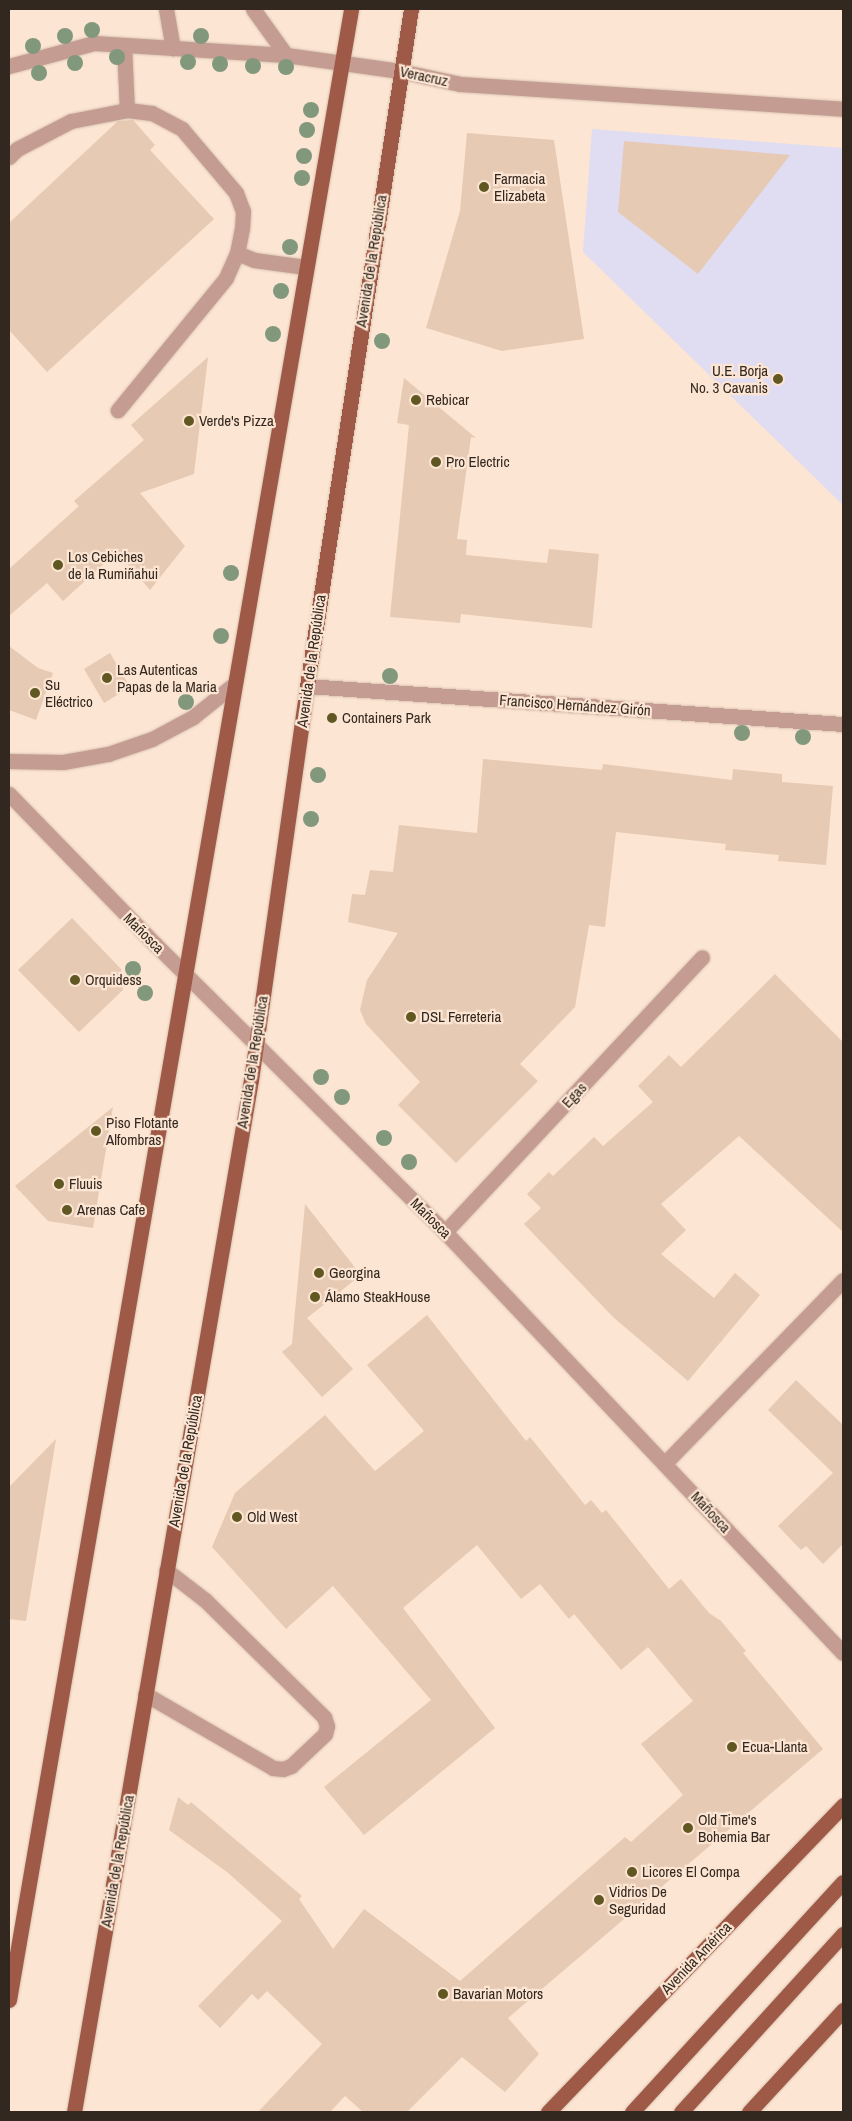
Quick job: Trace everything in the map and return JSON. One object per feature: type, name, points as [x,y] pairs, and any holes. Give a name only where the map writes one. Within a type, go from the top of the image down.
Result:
[{"type":"main road","points":[[9,2000],[185,974],[232,686],[351,9]]},
{"type":"main road","name":"Avenida de la República","points":[[74,2112],[256,1044],[307,686],[411,9]]},
{"type":"main road","name":"Avenida América","points":[[548,2112],[843,1805]]},
{"type":"main road","points":[[632,2112],[843,1882]]},
{"type":"main road","points":[[681,2112],[843,1934]]},
{"type":"main road","points":[[749,2112],[843,2010]]},
{"type":"street","points":[[166,9],[173,48]]},
{"type":"street","points":[[253,9],[286,55]]},
{"type":"street","name":"Veracruz","points":[[9,66],[94,43],[286,55],[400,71],[460,84],[843,109]]},
{"type":"street","points":[[124,45],[127,110]]},
{"type":"street","points":[[9,157],[17,149],[71,121],[127,110],[152,113],[182,129],[236,193],[243,211],[236,253],[226,278],[118,410]]},
{"type":"street","points":[[236,253],[254,260],[306,267]]},
{"type":"street","points":[[9,761],[63,762],[117,751],[152,740],[193,717],[232,686]]},
{"type":"street","name":"Francisco Hernández Girón","points":[[307,686],[843,724]]},
{"type":"street","name":"Mañosca","points":[[9,794],[185,974],[445,1232],[843,1653]]},
{"type":"street","name":"Egas","points":[[445,1232],[702,957]]},
{"type":"street","points":[[665,1463],[843,1280]]},
{"type":"street","points":[[146,1694],[273,1768],[291,1766],[325,1734],[327,1726],[324,1717],[205,1600],[166,1570]]},
{"type":"shaded area","name":"U.E. Borja No. 3 Cavanis","points":[[592,129],[843,148],[843,505],[583,252]]},
{"type":"building","points":[[133,120],[155,145],[150,150],[214,219],[47,372],[9,330],[9,223],[118,121]]},
{"type":"building","points":[[467,133],[554,140],[584,339],[502,351],[426,328],[460,211]]},
{"type":"building","points":[[624,141],[790,155],[698,274],[618,212]]},
{"type":"building","points":[[208,357],[194,474],[140,493],[185,546],[150,590],[117,552],[63,601],[47,583],[9,616],[9,569],[79,506],[74,501],[144,440],[131,425]]},
{"type":"building","points":[[404,378],[476,438],[471,437],[457,539],[467,540],[466,555],[547,563],[549,549],[599,554],[592,628],[461,614],[460,623],[390,617],[409,425],[397,423]]},
{"type":"building","points":[[9,646],[38,668],[53,673],[36,720],[9,710]]},
{"type":"building","name":"Las Autenticas Papas de la Maria","points":[[110,653],[130,687],[104,703],[84,669]]},
{"type":"building","points":[[483,759],[602,770],[603,764],[732,780],[733,769],[782,774],[782,782],[833,786],[826,865],[778,861],[779,855],[725,850],[726,844],[616,832],[605,927],[589,925],[575,1007],[520,1064],[538,1081],[456,1163],[398,1105],[420,1082],[366,1024],[360,1010],[367,980],[398,933],[348,922],[352,894],[365,895],[370,870],[393,872],[399,825],[477,833]]},
{"type":"building","name":"Orquidess","points":[[72,918],[121,969],[123,990],[79,1032],[18,970]]},
{"type":"building","points":[[775,974],[843,1042],[843,1232],[739,1136],[661,1204],[686,1230],[661,1254],[714,1298],[735,1273],[760,1295],[688,1381],[613,1317],[524,1224],[541,1208],[527,1194],[549,1172],[553,1176],[594,1137],[603,1146],[653,1102],[638,1086],[669,1055],[681,1067]]},
{"type":"building","points":[[113,1107],[93,1228],[48,1221],[15,1186]]},
{"type":"building","points":[[305,1204],[361,1275],[307,1318],[353,1369],[322,1397],[282,1352],[292,1344]]},
{"type":"building","points":[[427,1315],[526,1441],[530,1437],[585,1505],[591,1500],[602,1513],[606,1510],[669,1589],[681,1579],[709,1613],[721,1621],[746,1651],[743,1653],[823,1749],[508,2018],[539,2054],[505,2092],[462,2057],[407,2112],[363,2112],[345,2096],[330,2112],[258,2112],[322,2044],[267,1991],[258,2000],[252,1994],[220,2028],[198,2006],[282,1921],[227,1872],[169,1830],[178,1797],[188,1805],[191,1802],[302,1896],[299,1899],[333,1949],[364,1909],[460,1981],[625,1837],[631,1842],[683,1795],[641,1744],[693,1701],[648,1647],[621,1670],[574,1614],[569,1619],[540,1584],[521,1599],[477,1545],[403,1608],[495,1728],[364,1835],[324,1787],[431,1700],[333,1586],[286,1629],[212,1547],[235,1493],[325,1415],[375,1471],[424,1431],[367,1365]]},
{"type":"building","points":[[796,1380],[843,1425],[843,1544],[823,1564],[806,1546],[801,1550],[778,1526],[833,1473],[768,1410]]},
{"type":"building","points":[[56,1439],[26,1621],[9,1619],[9,1487]]},
{"type":"place","name":"Farmacia Elizabeta","points":[[484,187]]},
{"type":"place","name":"U.E. Borja No. 3 Cavanis","points":[[778,379]]},
{"type":"place","name":"Rebicar","points":[[416,400]]},
{"type":"place","name":"Verde's Pizza","points":[[189,421]]},
{"type":"place","name":"Pro Electric","points":[[436,462]]},
{"type":"place","name":"Los Cebiches de la Rumiñahui","points":[[58,565]]},
{"type":"place","name":"Las Autenticas Papas de la Maria","points":[[107,678]]},
{"type":"place","name":"Su Eléctrico","points":[[35,693]]},
{"type":"place","name":"Containers Park","points":[[332,718]]},
{"type":"place","name":"Orquidess","points":[[75,980]]},
{"type":"place","name":"DSL Ferreteria","points":[[411,1017]]},
{"type":"place","name":"Piso Flotante Alfombras","points":[[96,1131]]},
{"type":"place","name":"Fluuis","points":[[59,1184]]},
{"type":"place","name":"Arenas Cafe","points":[[67,1210]]},
{"type":"place","name":"Georgina","points":[[319,1273]]},
{"type":"place","name":"Álamo SteakHouse","points":[[315,1297]]},
{"type":"place","name":"Old West","points":[[237,1517]]},
{"type":"place","name":"Ecua-Llanta","points":[[732,1747]]},
{"type":"place","name":"Old Time's Bohemia Bar","points":[[688,1828]]},
{"type":"place","name":"Licores El Compa","points":[[632,1872]]},
{"type":"place","name":"Vidrios De Seguridad","points":[[599,1900]]},
{"type":"place","name":"Bavarian Motors","points":[[443,1994]]}]
